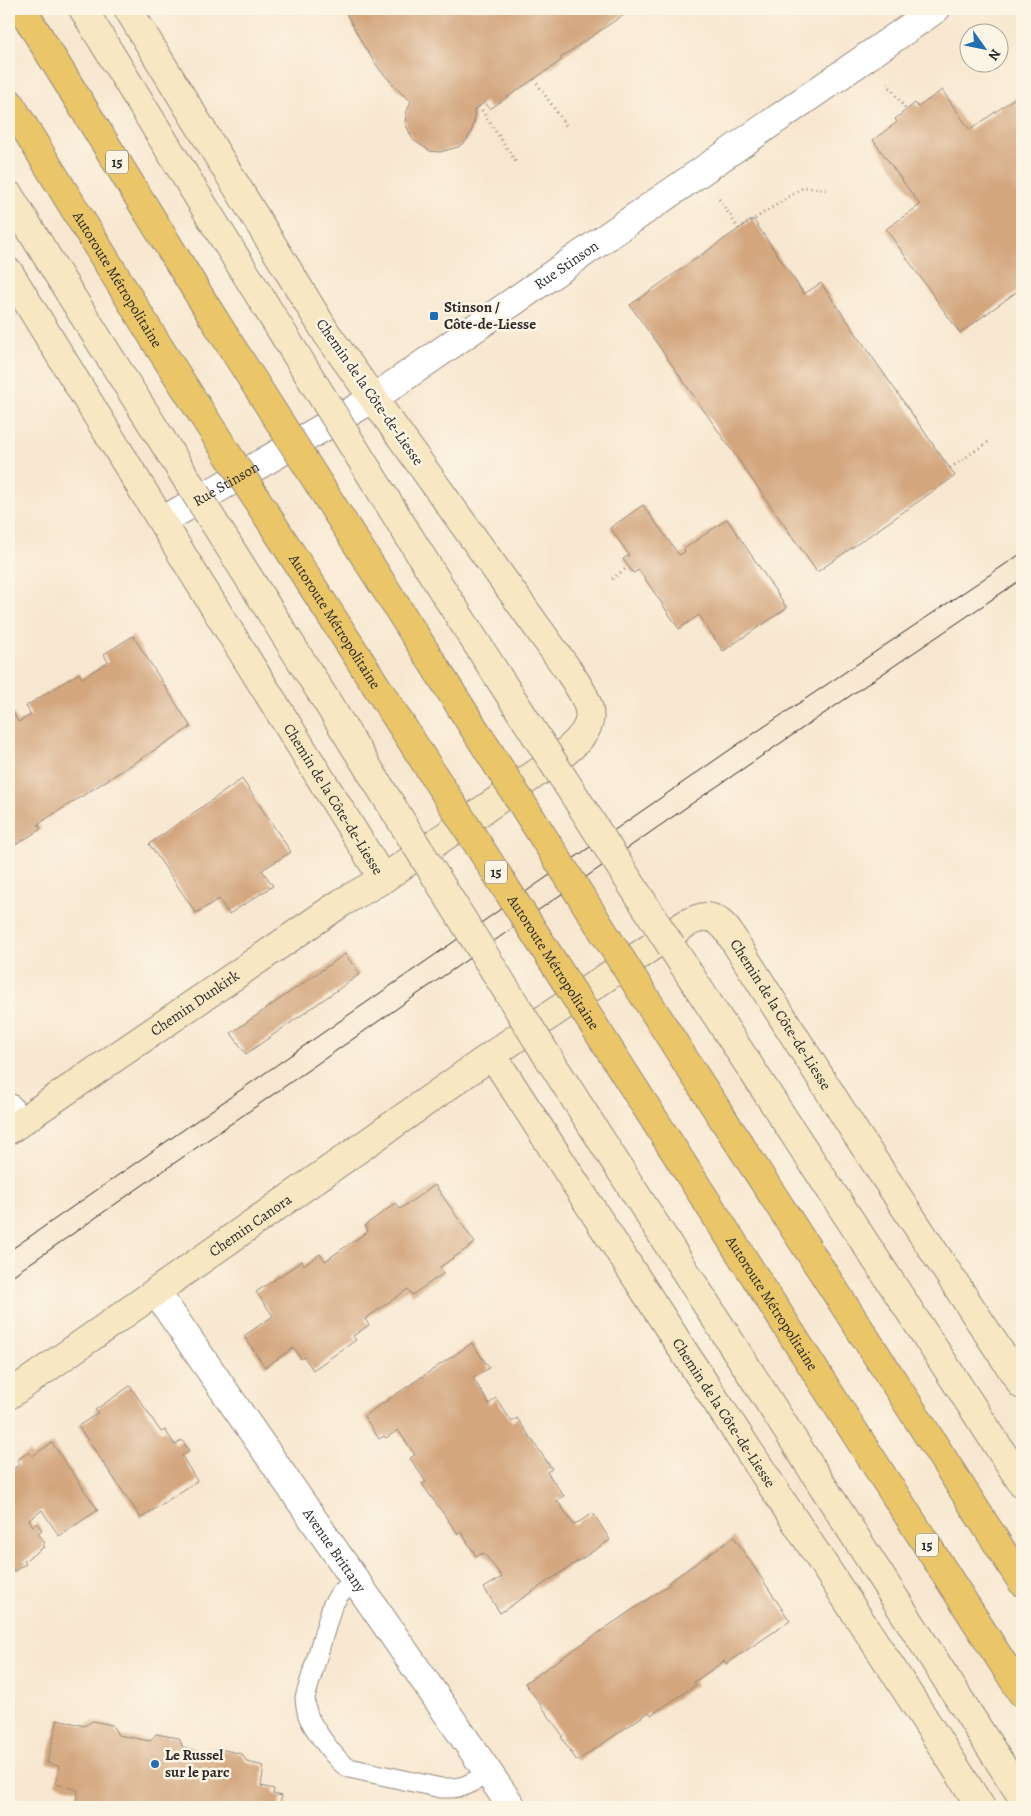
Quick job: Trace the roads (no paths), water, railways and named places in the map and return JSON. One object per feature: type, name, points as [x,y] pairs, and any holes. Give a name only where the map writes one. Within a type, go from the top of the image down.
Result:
[{"type":"highway","name":"15","points":[[22,9],[212,316],[690,1068],[1022,1582]]},
{"type":"highway","name":"Autoroute Métropolitaine","points":[[9,102],[159,347],[1022,1693]]},
{"type":"street","points":[[82,9],[458,613],[671,946],[1022,1483]]},
{"type":"street","name":"Chemin de la Côte-de-Liesse","points":[[9,272],[383,879],[568,750],[579,740],[590,718],[590,708],[584,693],[322,326],[128,9]]},
{"type":"street","name":"Rue Stinson","points":[[162,521],[374,398],[936,9]]},
{"type":"street","points":[[9,195],[548,1057],[1022,1797]]},
{"type":"street","name":"Chemin Dunkirk","points":[[12,1121],[341,903],[383,879]]},
{"type":"street","name":"Chemin de la Côte-de-Liesse","points":[[981,1807],[693,1367],[493,1056],[530,1028],[684,925],[700,918],[711,917],[718,920],[728,931],[866,1148],[1022,1385]]},
{"type":"street","name":"Chemin Canora","points":[[9,1395],[493,1056]]},
{"type":"street","name":"Avenue Brittany","points":[[156,1292],[512,1807]]},
{"type":"lane","points":[[356,1581],[340,1593],[332,1606],[305,1698],[309,1718],[337,1759],[349,1768],[441,1788],[455,1789],[467,1786],[488,1772]]},
{"type":"tram line","points":[[9,1251],[731,749],[1022,553]]},
{"type":"tram line","points":[[9,1278],[694,802],[1022,579]]},
{"type":"place","name":"Stinson / Côte-de-Liesse","points":[[434,316]]},
{"type":"place","name":"Le Russel sur le parc","points":[[155,1764]]}]
